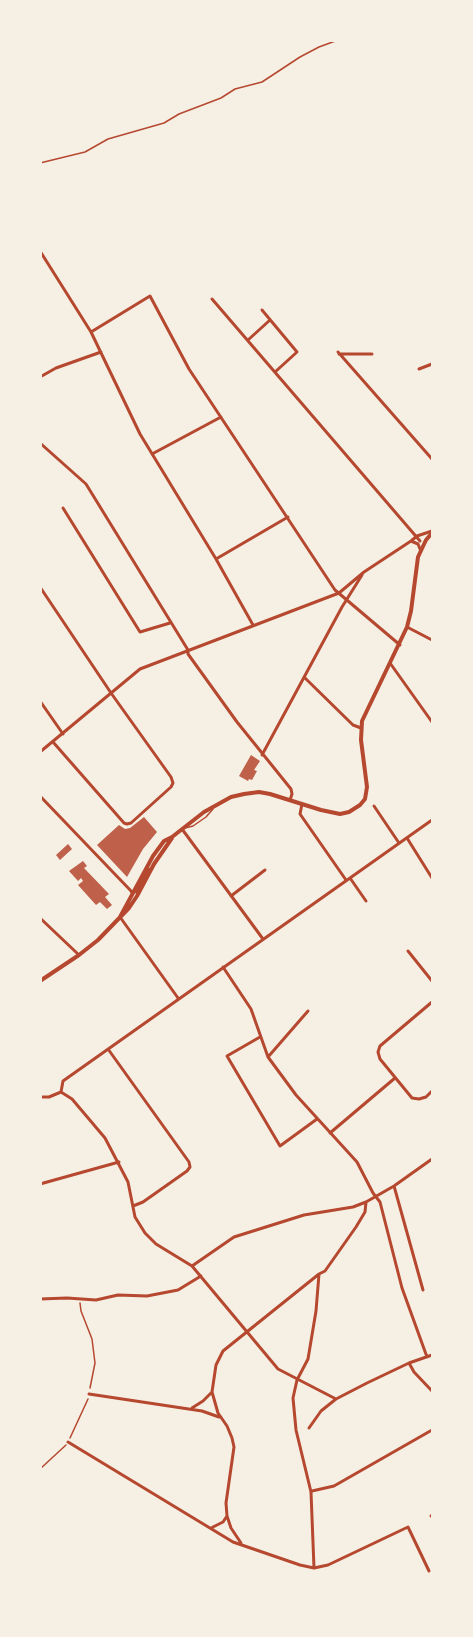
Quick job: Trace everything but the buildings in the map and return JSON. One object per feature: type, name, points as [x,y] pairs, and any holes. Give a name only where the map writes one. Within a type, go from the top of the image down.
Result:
[{"type":"main road","points":[[132,892],[136,891],[172,837],[217,804],[231,797],[259,792],[340,814],[360,806],[365,799],[368,787],[361,728],[366,710],[407,627],[420,549],[423,541],[432,532]]},
{"type":"main road","points":[[120,917],[153,856],[164,841],[172,837]]},
{"type":"main road","points":[[40,981],[98,940],[129,908],[153,866],[164,841]]},
{"type":"main road","points":[[129,908],[132,892]]},
{"type":"street","points":[[40,251],[91,332],[140,434],[253,625]]},
{"type":"street","points":[[91,332],[150,296],[189,369],[335,590],[400,645]]},
{"type":"street","points":[[212,298],[423,541]]},
{"type":"street","points":[[262,310],[297,352],[275,372]]},
{"type":"street","points":[[248,340],[270,320]]},
{"type":"street","points":[[40,377],[56,368],[101,352]]},
{"type":"street","points":[[372,354],[338,353],[432,459]]},
{"type":"street","points":[[419,369],[432,363]]},
{"type":"street","points":[[152,454],[221,417]]},
{"type":"street","points":[[40,443],[86,484],[188,650],[188,654],[262,755],[291,789],[290,800]]},
{"type":"street","points":[[63,508],[140,632],[171,623]]},
{"type":"street","points":[[216,559],[288,517]]},
{"type":"street","points":[[40,752],[140,669],[339,593],[364,572],[417,536],[432,532]]},
{"type":"street","points":[[411,542],[423,541]]},
{"type":"street","points":[[411,542],[418,544],[420,549]]},
{"type":"street","points":[[262,755],[346,599],[364,572]]},
{"type":"street","points":[[40,587],[173,783],[131,823],[124,823],[53,742]]},
{"type":"street","points":[[407,627],[432,640]]},
{"type":"street","points":[[390,663],[432,722]]},
{"type":"street","points":[[304,678],[353,725],[361,728]]},
{"type":"street","points":[[40,701],[63,734]]},
{"type":"street","points":[[40,796],[132,892]]},
{"type":"street","points":[[302,803],[300,814],[366,901]]},
{"type":"street","points":[[374,806],[399,843]]},
{"type":"street","points":[[61,1092],[63,1081],[432,820]]},
{"type":"street","points":[[182,828],[263,939]]},
{"type":"street","points":[[407,838],[432,878]]},
{"type":"street","points":[[231,896],[265,870]]},
{"type":"street","points":[[120,917],[178,999]]},
{"type":"street","points":[[40,918],[79,955]]},
{"type":"street","points":[[408,951],[432,981]]},
{"type":"street","points":[[223,968],[251,1009],[268,1056],[296,1095],[357,1161],[380,1202],[402,1288],[427,1357]]},
{"type":"street","points":[[432,1002],[381,1046],[378,1052],[380,1059],[412,1098],[426,1097],[432,1091]]},
{"type":"street","points":[[268,1056],[308,1011]]},
{"type":"street","points":[[260,1037],[227,1056],[280,1146],[317,1119]]},
{"type":"street","points":[[108,1049],[189,1162],[187,1171],[143,1202],[132,1206]]},
{"type":"street","points":[[330,1133],[395,1078]]},
{"type":"street","points":[[40,1097],[49,1097],[61,1092]]},
{"type":"street","points":[[61,1092],[72,1099],[105,1138],[129,1182],[135,1217],[146,1233],[156,1244],[192,1266],[278,1369],[336,1399]]},
{"type":"street","points":[[192,1266],[234,1237],[304,1215],[353,1207],[366,1202],[394,1186],[432,1159]]},
{"type":"street","points":[[40,1184],[119,1162]]},
{"type":"street","points":[[394,1186],[423,1290]]},
{"type":"street","points":[[242,1545],[231,1528],[227,1516],[226,1503],[234,1448],[212,1392],[216,1365],[223,1351],[325,1271],[365,1212],[366,1202]]},
{"type":"street","points":[[314,1568],[311,1491],[296,1430],[292,1398],[297,1380],[308,1359],[320,1274]]},
{"type":"street","points":[[40,1299],[96,1300],[118,1295],[147,1296],[178,1290],[201,1276]]},
{"type":"street","points":[[309,1428],[321,1411],[336,1399],[432,1354]]},
{"type":"street","points":[[409,1363],[414,1372],[432,1391]]},
{"type":"street","points":[[191,1409],[212,1392]]},
{"type":"street","points":[[89,1394],[191,1409],[221,1418]]},
{"type":"street","points":[[311,1491],[334,1486],[432,1430]]},
{"type":"street","points":[[68,1442],[233,1542],[314,1568],[328,1564],[408,1527],[429,1571]]},
{"type":"street","points":[[211,1528],[223,1522],[227,1516]]},
{"type":"path","points":[[40,163],[85,152],[108,139],[164,123],[179,114],[221,98],[235,89],[262,82],[300,57],[338,40]]},
{"type":"path","points":[[40,1469],[68,1442],[89,1394],[95,1363],[92,1339],[81,1311],[79,1299]]}]
